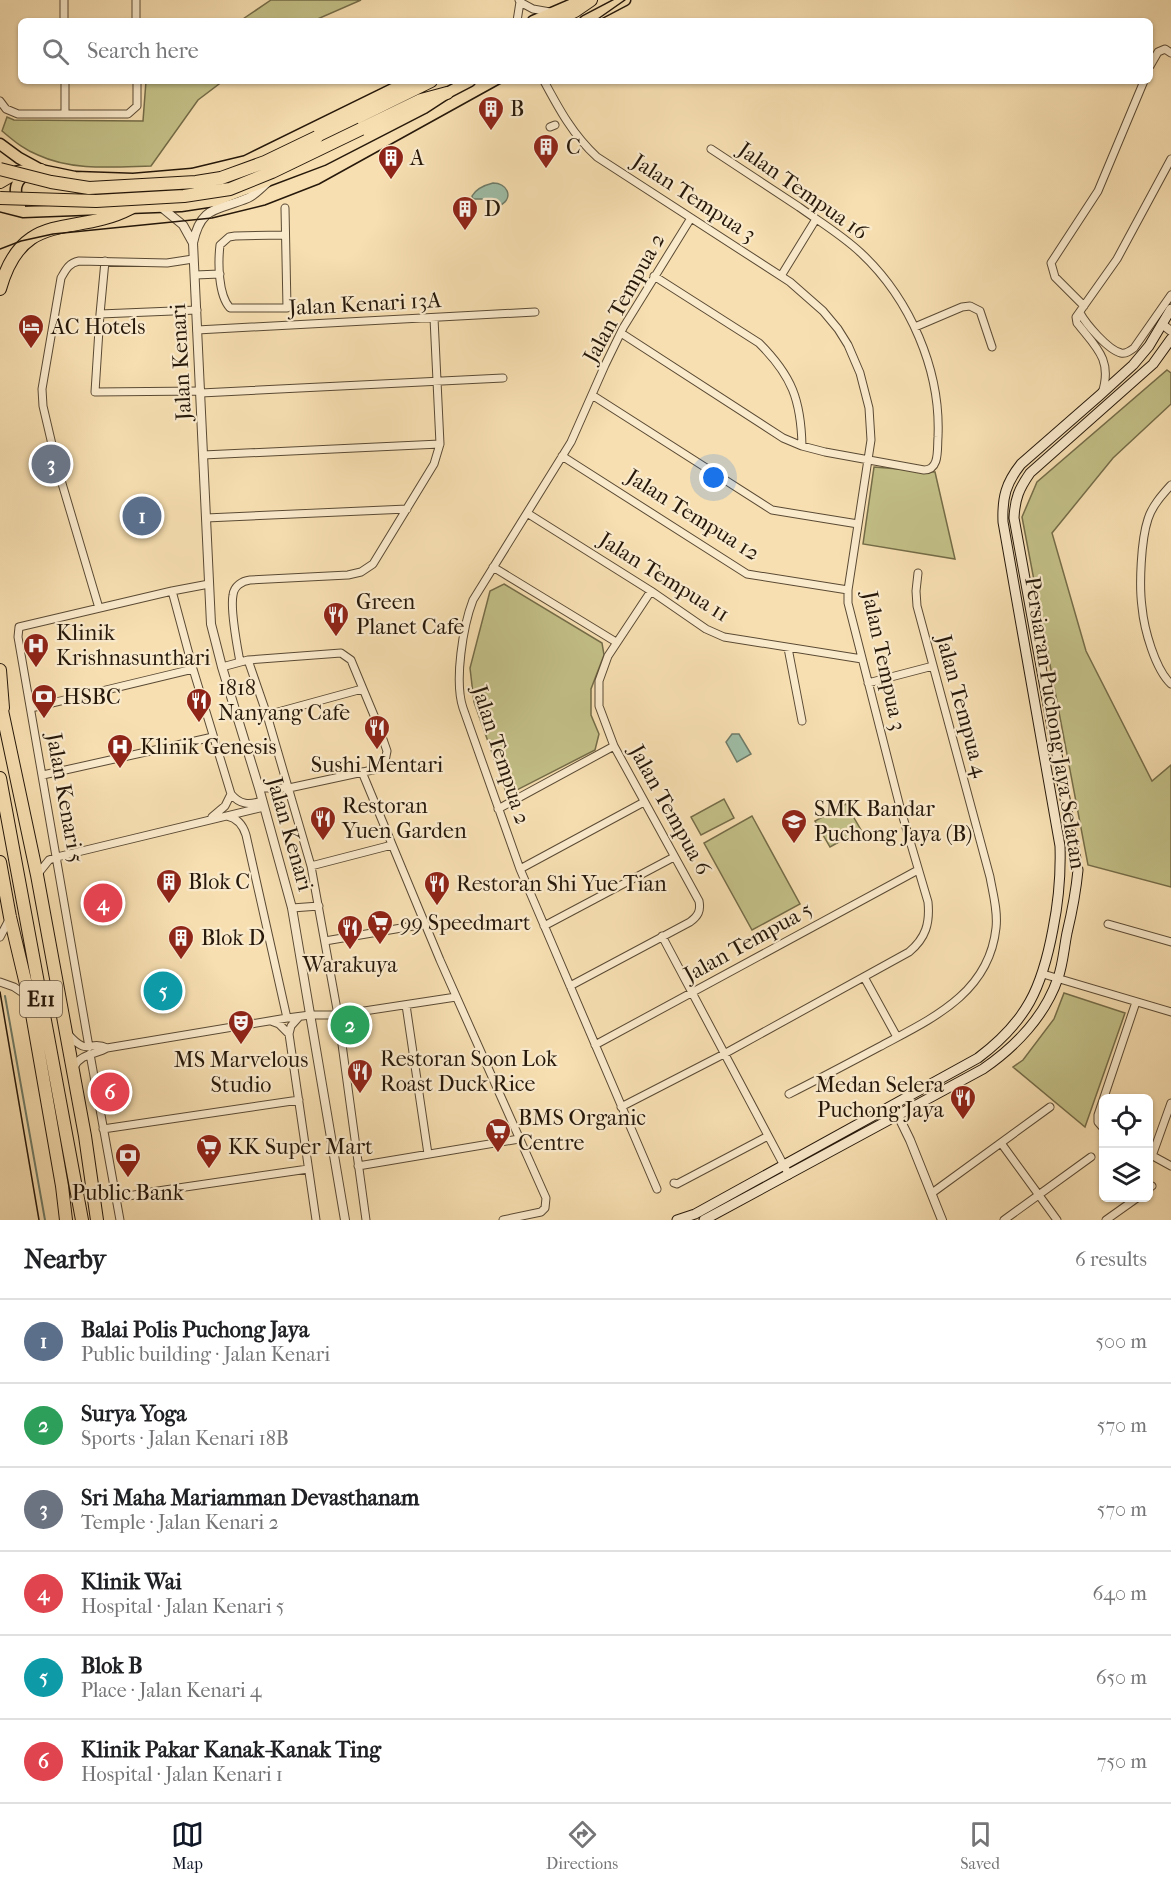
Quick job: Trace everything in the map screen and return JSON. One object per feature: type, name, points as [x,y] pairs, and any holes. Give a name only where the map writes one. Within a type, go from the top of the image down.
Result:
[{"type":"highway","points":[[552,17],[582,0]]},
{"type":"highway","points":[[552,17],[575,11],[591,0]]},
{"type":"highway","points":[[591,18],[625,0]]},
{"type":"highway","points":[[0,182],[17,172],[41,170],[75,177],[133,178],[192,174],[235,164],[403,84]]},
{"type":"highway","points":[[0,169],[51,182],[89,188],[196,182],[221,178],[265,162],[425,84]]},
{"type":"highway","points":[[0,206],[23,212],[162,207],[214,201],[323,160],[424,108],[464,84]]},
{"type":"highway","points":[[0,198],[96,201],[184,196],[230,189],[272,172],[421,100],[447,93]]},
{"type":"highway","points":[[0,144],[41,170]]},
{"type":"highway","points":[[23,212],[18,200],[17,181],[24,175],[41,170]]},
{"type":"highway","points":[[0,290],[3,277],[13,258],[36,234],[117,215],[131,208]]},
{"type":"highway","points":[[0,670],[2,707],[37,875],[85,1136],[97,1220]]},
{"type":"highway","name":"E11","points":[[0,778],[82,1220]]},
{"type":"highway","name":"E11","points":[[0,862],[10,918],[29,997],[66,1220]]},
{"type":"main road","name":"Persiaran Puchong Jaya Selatan","points":[[677,1220],[695,1214],[978,1058],[1008,1032],[1022,1015],[1040,983],[1053,932],[1061,877],[1060,846],[1003,522],[1002,508],[1005,492],[1010,477],[1021,464],[1133,365],[1149,346],[1171,309]]},
{"type":"main road","name":"Persiaran Puchong Jaya Selatan","points":[[704,1220],[983,1069],[1003,1055],[1032,1023],[1048,998],[1058,978],[1078,870],[1014,518],[1015,500],[1030,473],[1153,364],[1171,339]]},
{"type":"street","points":[[63,0],[64,18]]},
{"type":"street","points":[[136,0],[136,18]]},
{"type":"street","points":[[517,18],[519,1],[552,17]]},
{"type":"street","points":[[1153,61],[1158,52],[1165,49],[1171,53]]},
{"type":"street","points":[[65,84],[65,114]]},
{"type":"street","points":[[0,101],[6,109],[18,114],[128,114],[136,106],[137,84]]},
{"type":"street","name":"Jalan Tempua 3","points":[[546,84],[570,128],[585,147],[790,282],[823,311],[838,329],[856,362],[869,408],[871,440],[848,590],[849,611],[928,902],[929,914],[923,938],[909,952],[724,1054],[621,1107]]},
{"type":"street","points":[[1084,306],[1055,277],[1051,262],[1098,191],[1143,84]]},
{"type":"street","name":"Jalan Tempua 16","points":[[711,149],[841,235],[877,270],[915,327],[924,349],[935,391],[938,427],[936,461],[930,470],[924,470],[868,459]]},
{"type":"street","points":[[1101,395],[1105,383],[1106,366],[1102,354],[1077,323],[1076,317],[1117,259],[1171,159]]},
{"type":"street","name":"Jalan Kenari","points":[[270,181],[251,196],[207,213],[200,221],[193,243],[211,624],[292,908],[306,1015],[345,1220]]},
{"type":"street","points":[[162,207],[183,225],[193,243]]},
{"type":"street","points":[[284,235],[235,236],[229,237],[220,245],[223,297],[230,308],[287,308],[285,208]]},
{"type":"street","name":"Jalan Tempua 2","points":[[657,1189],[520,869],[460,699],[459,679],[470,607],[477,592],[571,442],[621,333],[691,218]]},
{"type":"street","points":[[781,276],[816,219]]},
{"type":"street","points":[[194,260],[167,263],[80,261],[68,266],[60,278],[42,389],[43,406],[58,470],[99,608],[209,584]]},
{"type":"street","points":[[105,261],[95,392],[201,392],[503,378]]},
{"type":"street","points":[[195,275],[220,274]]},
{"type":"street","points":[[654,276],[759,343],[772,356],[794,391],[800,409],[802,446]]},
{"type":"street","points":[[1080,313],[1085,322],[1109,346],[1120,353],[1128,352],[1134,348],[1171,295]]},
{"type":"street","points":[[915,327],[962,307],[970,306],[980,311],[992,347]]},
{"type":"street","points":[[100,314],[197,310]]},
{"type":"street","name":"Jalan Kenari 13A","points":[[197,330],[535,312]]},
{"type":"street","points":[[240,662],[232,594],[236,587],[250,579],[348,575],[361,572],[373,564],[434,464],[440,444],[434,318]]},
{"type":"street","points":[[1162,324],[1171,331]]},
{"type":"street","points":[[621,333],[783,438],[825,452],[868,459]]},
{"type":"street","points":[[592,395],[772,510],[858,524]]},
{"type":"street","points":[[203,455],[440,444]]},
{"type":"street","name":"Jalan Tempua 12","points":[[562,456],[747,574],[848,590]]},
{"type":"street","points":[[1171,485],[1157,501],[1148,519],[1143,545],[1141,588],[1142,607],[1149,641],[1161,669],[1171,684]]},
{"type":"street","points":[[206,518],[407,509]]},
{"type":"street","name":"Jalan Tempua 11","points":[[527,513],[651,591],[706,629],[723,637],[862,659]]},
{"type":"street","points":[[493,567],[616,642]]},
{"type":"street","name":"Jalan Tempua 4","points":[[789,1094],[945,1010],[972,985],[986,964],[993,945],[996,926],[990,878],[917,606],[918,573]]},
{"type":"street","points":[[172,591],[231,794],[240,802],[263,804]]},
{"type":"street","name":"Jalan Tempua 6","points":[[570,986],[690,922],[699,913],[699,901],[614,746],[602,718],[598,694],[602,669],[616,642],[651,591]]},
{"type":"street","name":"Jalan Kenari 5","points":[[99,608],[19,627],[18,637],[120,1220]]},
{"type":"street","points":[[788,648],[802,721]]},
{"type":"street","points":[[222,667],[248,660],[341,653],[351,660],[387,751],[387,756],[377,769],[289,788],[259,788]]},
{"type":"street","points":[[248,660],[267,715],[311,866],[338,1015],[366,1220]]},
{"type":"street","points":[[868,683],[933,666]]},
{"type":"street","points":[[31,708],[193,669]]},
{"type":"street","points":[[267,715],[362,689]]},
{"type":"street","points":[[43,775],[213,737]]},
{"type":"street","points":[[498,809],[614,746]]},
{"type":"street","points":[[362,772],[456,997],[546,1198],[546,1208],[536,1214],[503,1220]]},
{"type":"street","points":[[210,819],[225,806],[231,794]]},
{"type":"street","points":[[520,869],[644,802]]},
{"type":"street","points":[[37,875],[49,860],[57,857],[225,816],[263,804]]},
{"type":"street","points":[[225,816],[235,818],[242,825],[246,835],[287,1018]]},
{"type":"street","points":[[311,866],[392,845]]},
{"type":"street","points":[[544,926],[674,857]]},
{"type":"street","name":"Jalan Tempua 5","points":[[595,1045],[918,870]]},
{"type":"street","points":[[292,908],[319,906]]},
{"type":"street","points":[[0,937],[10,918]]},
{"type":"street","points":[[325,941],[425,924]]},
{"type":"street","points":[[1108,924],[1171,942]]},
{"type":"street","points":[[662,936],[789,1174]]},
{"type":"street","points":[[1043,974],[1171,1012]]},
{"type":"street","points":[[864,977],[897,1037]]},
{"type":"street","points":[[0,982],[29,997]]},
{"type":"street","points":[[64,1029],[78,1044],[101,1052],[107,1048],[306,1015],[338,1015],[456,997]]},
{"type":"street","points":[[1105,1094],[1136,1002]]},
{"type":"street","points":[[406,1005],[428,1155]]},
{"type":"street","points":[[306,1015],[291,1026],[289,1034],[316,1220]]},
{"type":"street","points":[[269,1021],[279,1024],[289,1034]]},
{"type":"street","points":[[72,1073],[74,1065],[90,1050]]},
{"type":"street","points":[[103,1130],[299,1100]]},
{"type":"street","points":[[1153,1148],[1171,1103]]},
{"type":"street","points":[[893,1106],[942,1220]]},
{"type":"street","points":[[932,1193],[1050,1107]]},
{"type":"street","points":[[674,1183],[677,1184],[768,1136]]},
{"type":"street","points":[[358,1166],[519,1139]]},
{"type":"street","points":[[1001,1143],[1057,1220]]},
{"type":"street","points":[[1004,1220],[1091,1157]]},
{"type":"street","points":[[1153,1157],[1171,1166]]},
{"type":"street","points":[[117,1198],[151,1191],[308,1169]]},
{"type":"street","points":[[1106,1220],[1130,1202]]},
{"type":"shaded area","points":[[271,0],[361,0],[320,18],[244,18]]},
{"type":"shaded area","points":[[146,84],[219,84],[198,100],[151,166],[93,167],[65,164],[28,150],[2,131],[7,117],[14,120],[143,121]]},
{"type":"shaded area","points":[[493,183],[502,185],[507,191],[505,202],[501,205],[482,199],[473,199],[472,196],[476,191]]},
{"type":"shaded area","points":[[1167,370],[1171,373],[1171,404],[1113,458],[1052,533],[1086,651],[1152,781],[1171,765],[1171,887],[1088,865],[1022,517],[1037,482]]},
{"type":"shaded area","points":[[874,467],[935,472],[955,559],[863,544]]},
{"type":"shaded area","points":[[504,584],[602,643],[604,655],[591,689],[591,715],[599,734],[595,750],[507,795],[474,702],[470,668],[490,591]]},
{"type":"shaded area","points":[[732,734],[739,734],[751,754],[737,762],[726,742]]},
{"type":"shaded area","points":[[724,799],[734,818],[701,835],[691,817]]},
{"type":"shaded area","points":[[846,804],[861,830],[830,847],[815,821]]},
{"type":"shaded area","points":[[752,816],[800,904],[752,930],[704,843]]},
{"type":"shaded area","points":[[1064,993],[1125,1013],[1085,1127],[1013,1067],[1023,1060],[1054,1019]]},
{"type":"waterway","points":[[5,996],[45,1220]]},
{"type":"tram line","points":[[599,18],[625,0]]},
{"type":"tram line","points":[[0,249],[21,241],[53,234],[212,218],[265,205],[319,184],[500,84]]},
{"type":"tram line","points":[[0,992],[39,1220]]},
{"type":"place","name":"B","points":[[491,132]]},
{"type":"place","name":"C","points":[[546,170]]},
{"type":"place","name":"A","points":[[391,181]]},
{"type":"place","name":"D","points":[[465,232]]},
{"type":"place","name":"AC Hotels","points":[[31,350]]},
{"type":"place","name":"Sri Maha Mariamman Devasthanam","points":[[51,464]]},
{"type":"place","name":"Balai Polis Puchong Jaya","points":[[142,516]]},
{"type":"place","name":"Green Planet Cafe","points":[[336,638]]},
{"type":"place","name":"Klinik Krishnasunthari","points":[[36,669]]},
{"type":"place","name":"HSBC","points":[[44,720]]},
{"type":"place","name":"1818 Nanyang Cafe","points":[[199,724]]},
{"type":"place","name":"Sushi Mentari","points":[[377,751]]},
{"type":"place","name":"Klinik Genesis","points":[[120,770]]},
{"type":"place","name":"Restoran Yuen Garden","points":[[323,842]]},
{"type":"place","name":"SMK Bandar Puchong Jaya (B)","points":[[794,845]]},
{"type":"place","name":"Klinik Wai","points":[[103,903]]},
{"type":"place","name":"Blok C","points":[[169,905]]},
{"type":"place","name":"Restoran Shi Yue Tian","points":[[437,907]]},
{"type":"place","name":"99 Speedmart","points":[[380,946]]},
{"type":"place","name":"Warakuya","points":[[350,951]]},
{"type":"place","name":"Blok D","points":[[181,961]]},
{"type":"place","name":"Blok B","points":[[163,991]]},
{"type":"place","name":"Surya Yoga","points":[[350,1025]]},
{"type":"place","name":"MS Marvelous Studio","points":[[241,1046]]},
{"type":"place","name":"Klinik Pakar Kanak-Kanak Ting","points":[[110,1092]]},
{"type":"place","name":"Restoran Soon Lok Roast Duck Rice","points":[[360,1095]]},
{"type":"place","name":"Medan Selera Puchong Jaya","points":[[963,1121]]},
{"type":"place","name":"BMS Organic Centre","points":[[498,1154]]},
{"type":"place","name":"KK Super Mart","points":[[209,1170]]},
{"type":"place","name":"Public Bank","points":[[128,1179]]}]
